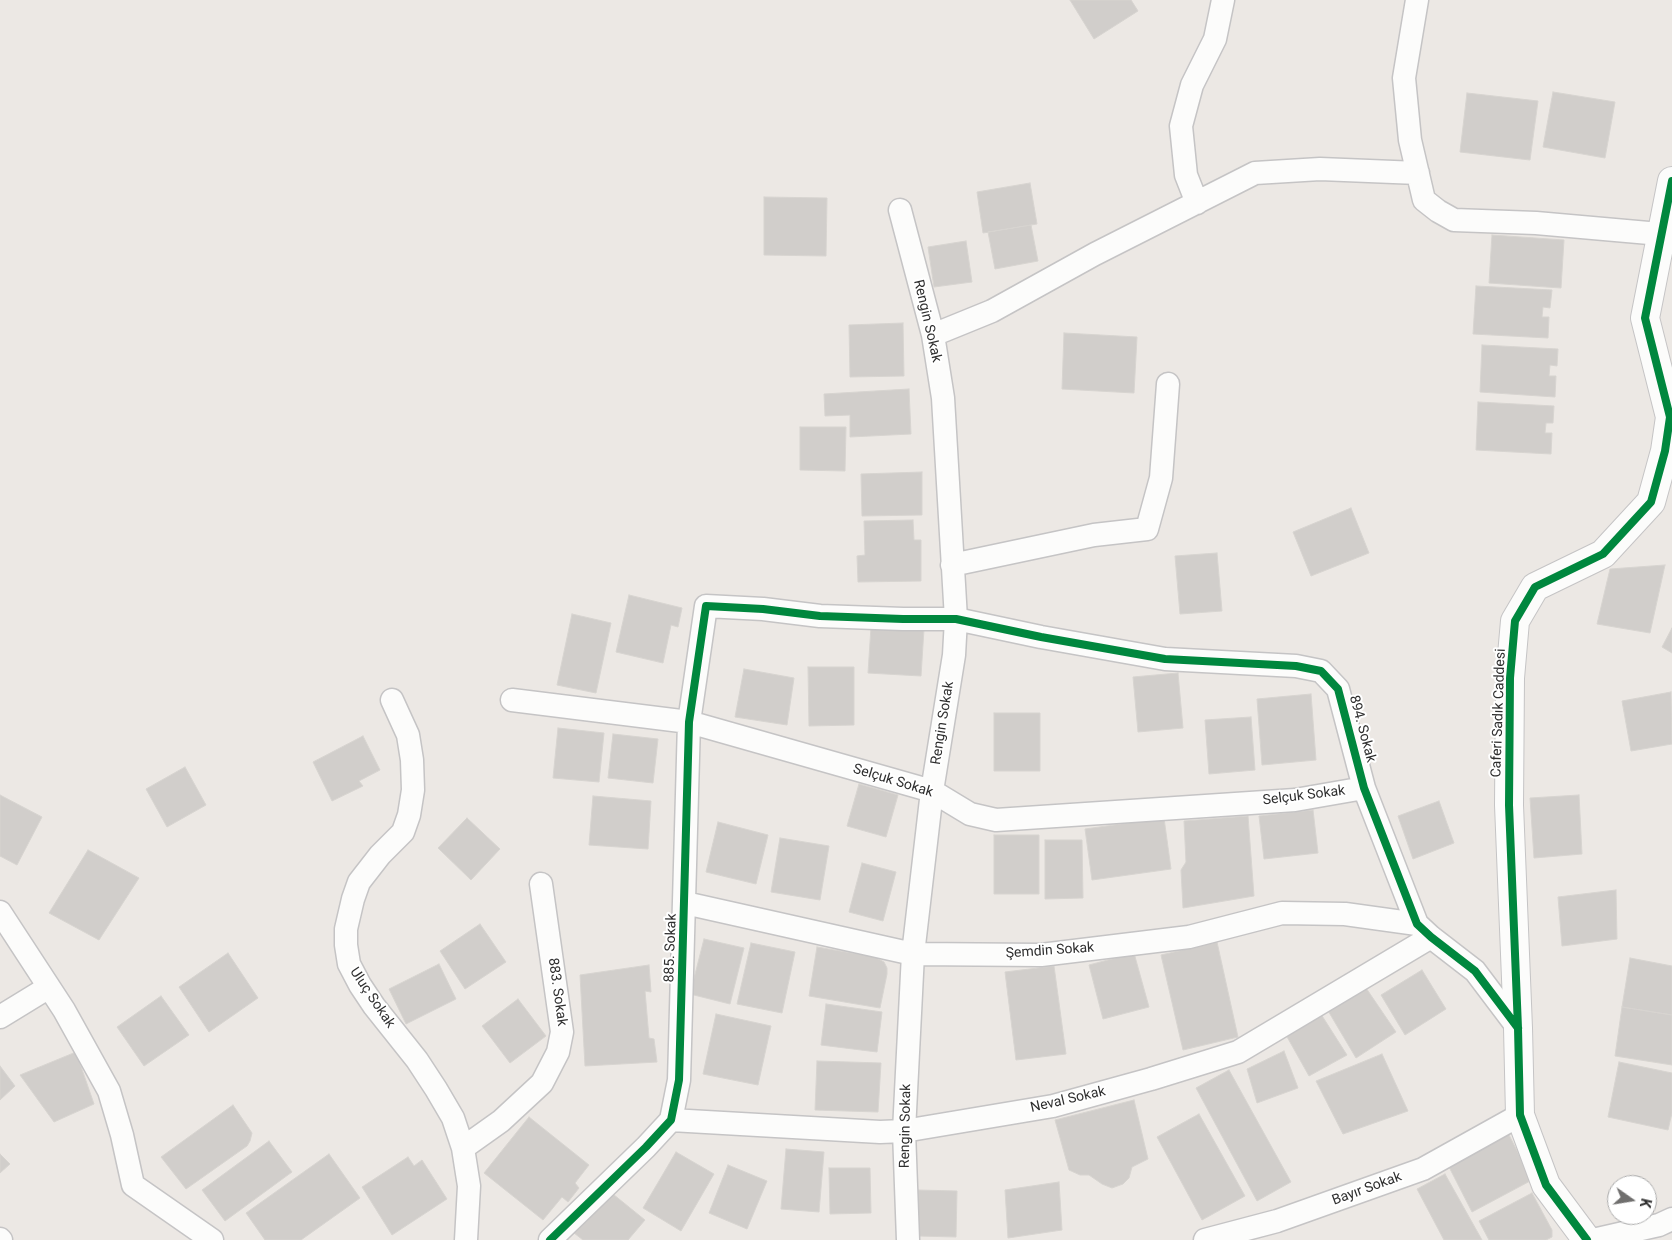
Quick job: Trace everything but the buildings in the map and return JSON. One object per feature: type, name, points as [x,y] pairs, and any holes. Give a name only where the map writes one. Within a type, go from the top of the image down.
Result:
[{"type":"street","points":[[1197,202],[1186,175],[1181,126],[1192,86],[1215,39],[1223,0]]},
{"type":"street","points":[[1417,0],[1404,78],[1410,140],[1424,200],[1454,220],[1536,223],[1666,234]]},
{"type":"street","points":[[933,336],[992,311],[1095,254],[1255,173],[1320,169],[1418,173]]},
{"type":"street","name":"Caferi Sadık Caddesi","points":[[1587,1240],[1546,1185],[1520,1115],[1509,805],[1510,678],[1515,621],[1535,587],[1603,554],[1651,502],[1670,418],[1645,318],[1666,234],[1672,182]]},
{"type":"street","name":"Rengin Sokak","points":[[900,210],[933,336],[943,398],[956,619],[954,655],[932,791],[913,954],[904,1131],[908,1240]]},
{"type":"street","points":[[952,565],[1094,535],[1147,529],[1161,478],[1168,384]]},
{"type":"street","name":"894. Sokak","points":[[706,606],[763,609],[820,616],[956,619],[1041,638],[1165,659],[1296,666],[1321,671],[1338,689],[1364,788],[1424,931]]},
{"type":"street","name":"885. Sokak","points":[[671,1120],[679,1080],[689,722],[706,606]]},
{"type":"street","name":"Uluç Sokak","points":[[392,700],[408,735],[412,760],[413,790],[409,815],[403,832],[380,855],[360,882],[351,906],[346,929],[346,945],[350,964],[360,985],[436,1089],[453,1118],[463,1148],[469,1186],[466,1240]]},
{"type":"street","name":"Selçuk Sokak","points":[[512,700],[689,722],[932,791],[970,814],[996,820],[1295,800],[1364,788]]},
{"type":"street","name":"883. Sokak","points":[[463,1148],[501,1121],[542,1083],[558,1052],[562,1032],[542,884]]},
{"type":"street","name":"Şemdin Sokak","points":[[685,903],[913,954],[1041,955],[1189,937],[1282,913],[1345,914],[1424,931]]},
{"type":"street","points":[[0,912],[64,1010],[109,1091],[122,1135],[133,1185],[212,1240]]},
{"type":"street","points":[[1424,931],[1475,971],[1518,1028]]},
{"type":"street","name":"Neval Sokak","points":[[671,1120],[880,1132],[904,1131],[1053,1106],[1151,1079],[1238,1052],[1424,931]]},
{"type":"street","points":[[0,1017],[49,987]]},
{"type":"street","name":"Bayır Sokak","points":[[1205,1240],[1277,1221],[1423,1169],[1520,1115]]},
{"type":"street","points":[[550,1240],[646,1147],[671,1120]]},
{"type":"street","points":[[1593,1240],[1668,1225]]},
{"type":"cycle path","points":[[1587,1240],[1546,1185],[1520,1115],[1509,805],[1510,678],[1515,621],[1535,587],[1603,554],[1651,502],[1665,451],[1670,417],[1645,318],[1672,181]]},
{"type":"cycle path","points":[[550,1240],[646,1147],[671,1120],[679,1080],[689,722],[706,606],[763,609],[820,616],[956,619],[1041,637],[1165,659],[1296,666],[1321,671],[1338,689],[1364,788],[1417,924],[1475,971],[1518,1028]]}]
